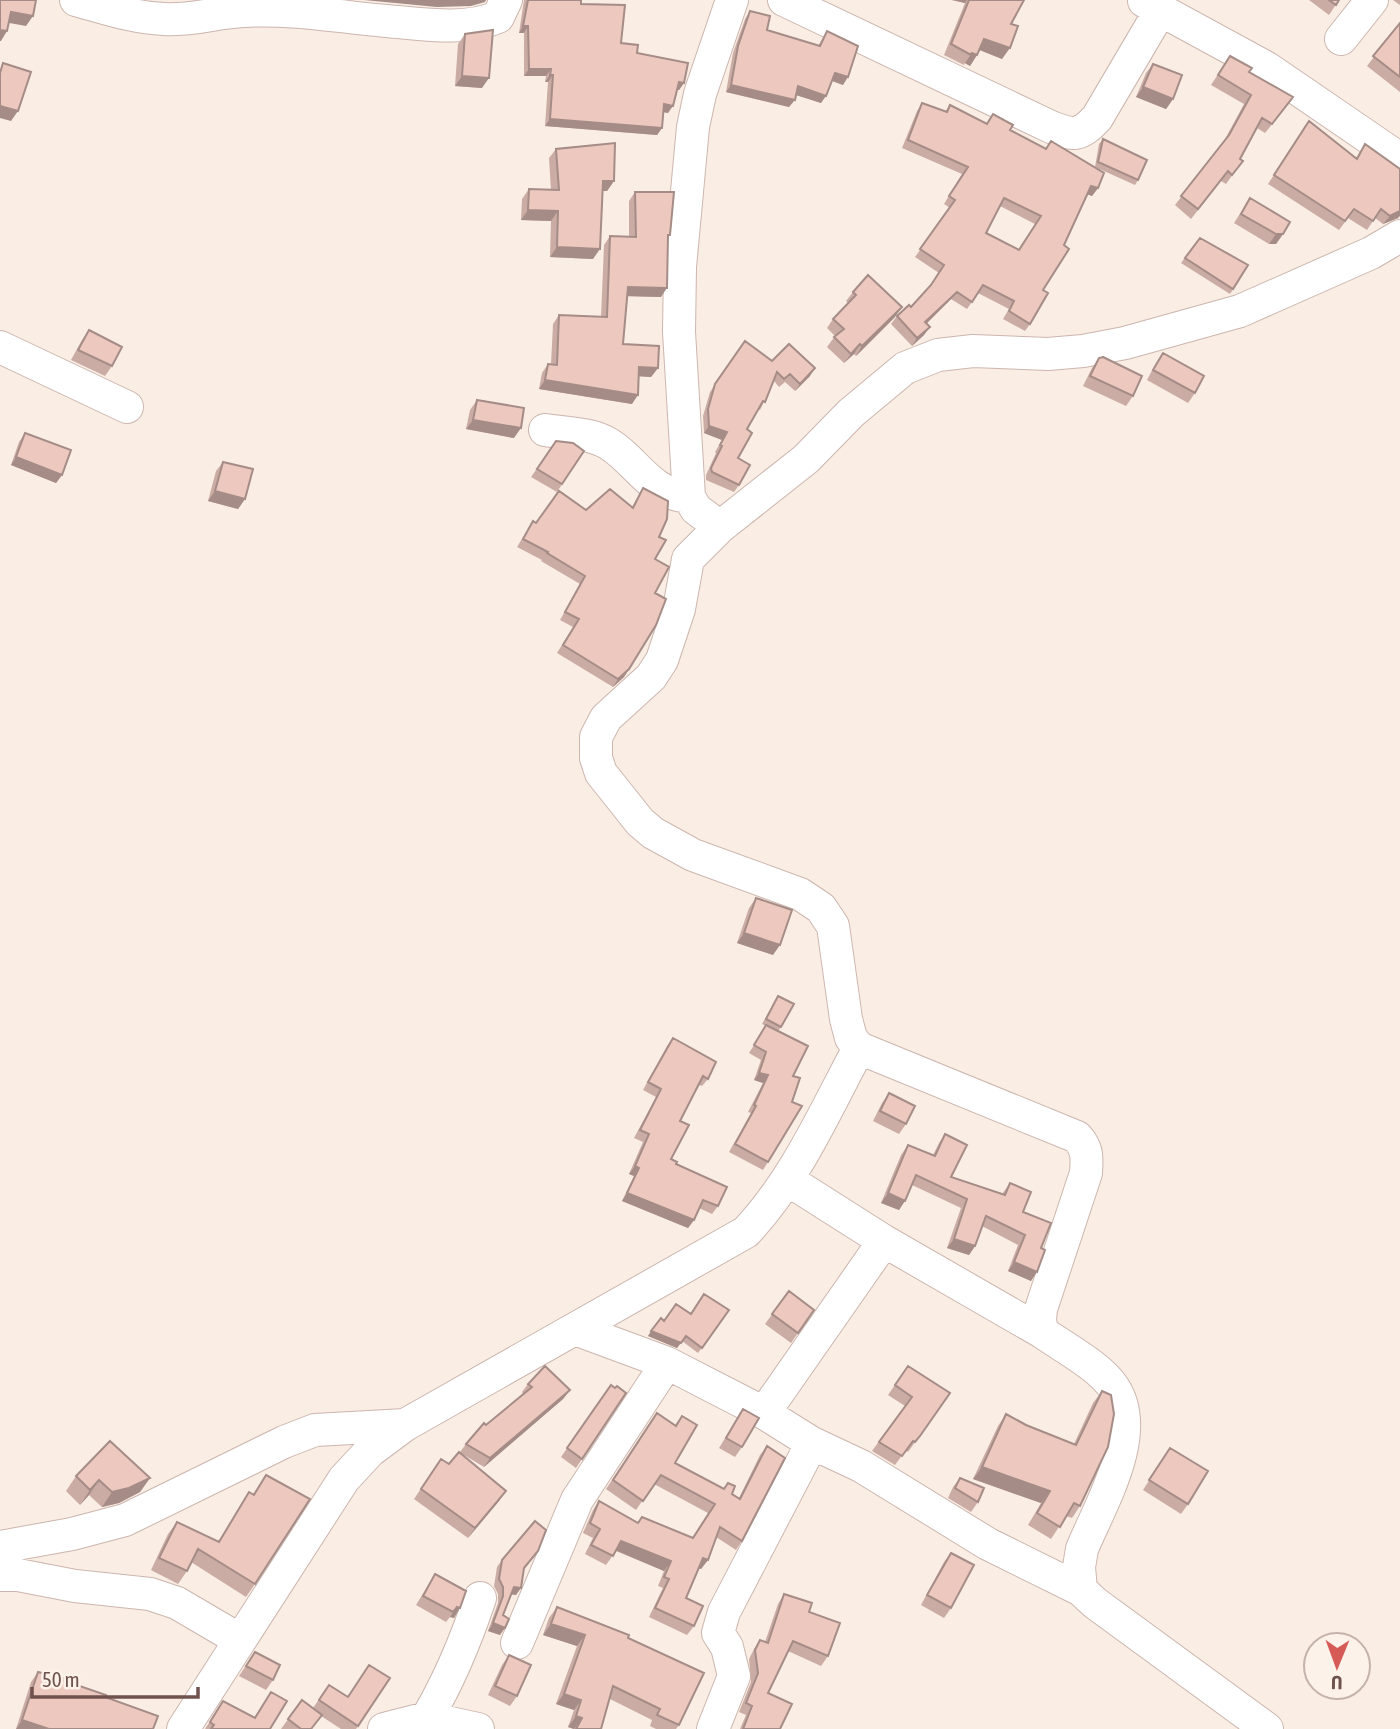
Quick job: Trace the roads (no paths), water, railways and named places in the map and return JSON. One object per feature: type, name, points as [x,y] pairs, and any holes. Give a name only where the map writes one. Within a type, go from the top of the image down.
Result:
[{"type":"street","points":[[76,0],[134,16],[167,20],[256,11],[454,25],[488,22],[498,17],[506,0]]},
{"type":"street","points":[[720,527],[696,509],[689,497],[679,331],[680,267],[693,127],[700,94],[731,0]]},
{"type":"street","points":[[783,0],[1069,134],[1084,131],[1097,118],[1151,5],[1267,68],[1400,159]]},
{"type":"street","points":[[1340,38],[1372,0]]},
{"type":"street","points":[[1042,1332],[1041,1308],[1086,1173],[1085,1146],[1077,1137],[859,1048],[852,1038],[846,1019],[833,926],[821,908],[800,894],[693,855],[653,833],[640,822],[601,773],[596,758],[596,737],[606,718],[651,677],[662,660],[679,609],[688,559],[720,527],[806,459],[851,413],[905,368],[938,355],[973,351],[1048,354],[1125,343],[1240,312],[1371,253],[1400,236]]},
{"type":"street","points":[[0,347],[127,407]]},
{"type":"street","points":[[545,430],[606,442],[639,473],[671,495],[689,497]]},
{"type":"street","points":[[183,1729],[344,1479],[370,1451],[405,1425],[746,1232],[768,1209],[788,1180],[859,1048]]},
{"type":"street","points":[[788,1180],[884,1241],[1042,1332],[1114,1386],[1122,1404],[1124,1449],[1082,1549],[1079,1567],[1081,1590]]},
{"type":"street","points":[[765,1413],[884,1241]]},
{"type":"street","points":[[575,1329],[667,1363],[765,1413],[812,1443],[861,1466],[988,1544],[1081,1590],[1267,1729]]},
{"type":"street","points":[[517,1643],[578,1500],[667,1363]]},
{"type":"street","points":[[0,1547],[72,1534],[125,1520],[284,1442],[315,1430],[405,1425]]},
{"type":"street","points":[[713,1729],[734,1676],[727,1647],[718,1633],[724,1612],[812,1443]]},
{"type":"street","points":[[0,1575],[18,1575],[75,1586],[150,1594],[177,1603],[240,1640]]},
{"type":"street","points":[[428,1718],[460,1657],[480,1598]]},
{"type":"street","points":[[384,1729],[428,1718],[478,1729]]}]
